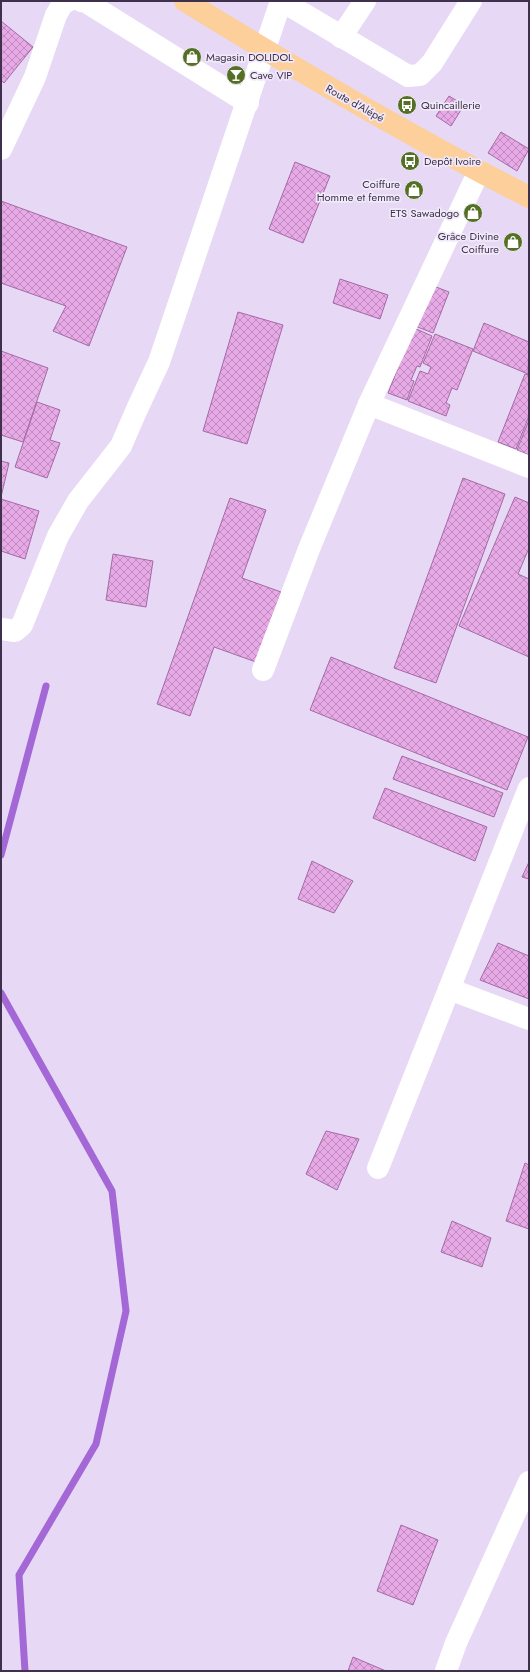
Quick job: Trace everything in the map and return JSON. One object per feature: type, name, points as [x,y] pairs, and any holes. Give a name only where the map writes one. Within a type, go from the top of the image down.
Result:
[{"type":"main road","name":"Route d'Alépé","points":[[185,1],[338,93],[529,197]]},
{"type":"street","points":[[1,149],[35,77],[56,14],[63,3],[68,1]]},
{"type":"street","points":[[81,1],[86,2],[248,103]]},
{"type":"street","points":[[1,629],[15,631],[22,625],[58,536],[78,501],[121,446],[159,362],[282,1],[408,76],[420,74],[432,63],[472,1]]},
{"type":"street","points":[[341,37],[365,1]]},
{"type":"street","points":[[263,670],[309,549],[369,404],[479,171]]},
{"type":"street","points":[[369,404],[529,467]]},
{"type":"street","points":[[378,1168],[529,788]]},
{"type":"street","points":[[449,989],[529,1019]]},
{"type":"street","points":[[446,1671],[456,1643],[529,1482]]},
{"type":"building","points":[[1,21],[33,47],[4,83],[1,80]]},
{"type":"building","points":[[449,96],[464,105],[451,126],[436,116]]},
{"type":"building","points":[[501,132],[529,149],[517,171],[488,153]]},
{"type":"building","points":[[295,162],[330,176],[303,243],[269,229]]},
{"type":"building","points":[[1,201],[127,247],[89,346],[53,331],[66,306],[1,283]]},
{"type":"building","points":[[340,279],[388,295],[380,319],[333,303]]},
{"type":"building","points":[[431,285],[449,292],[433,333],[415,326]]},
{"type":"building","points":[[238,312],[283,325],[247,444],[203,431]]},
{"type":"building","points":[[484,323],[529,342],[528,374],[473,351]]},
{"type":"building","points":[[414,328],[432,336],[420,367],[417,366],[411,380],[414,381],[407,400],[388,393]]},
{"type":"building","points":[[435,334],[473,349],[457,390],[452,388],[446,403],[450,405],[446,416],[408,401],[420,371],[428,374],[431,367],[423,363]]},
{"type":"building","points":[[1,351],[48,368],[23,442],[1,435]]},
{"type":"building","points":[[525,374],[529,375],[529,416],[516,449],[498,442]]},
{"type":"building","points":[[37,402],[60,410],[50,440],[60,443],[47,478],[15,467]]},
{"type":"building","points":[[529,420],[529,455],[517,450]]},
{"type":"building","points":[[1,461],[9,463],[1,497]]},
{"type":"building","points":[[463,478],[505,494],[436,683],[394,668]]},
{"type":"building","points":[[515,497],[529,503],[529,548],[518,574],[529,579],[529,657],[459,626]]},
{"type":"building","points":[[230,498],[266,510],[242,578],[281,592],[256,662],[214,647],[190,716],[157,704]]},
{"type":"building","points":[[1,499],[39,511],[25,559],[1,551]]},
{"type":"building","points":[[113,554],[153,561],[146,607],[106,600]]},
{"type":"building","points":[[331,657],[528,737],[507,790],[310,710]]},
{"type":"building","points":[[402,756],[503,793],[494,817],[393,779]]},
{"type":"building","points":[[385,788],[487,827],[475,861],[373,818]]},
{"type":"building","points":[[312,861],[353,881],[334,913],[298,899]]},
{"type":"building","points":[[529,862],[529,879],[522,877]]},
{"type":"building","points":[[498,943],[529,956],[529,999],[480,980]]},
{"type":"building","points":[[326,1131],[359,1139],[337,1190],[306,1174]]},
{"type":"building","points":[[525,1163],[529,1165],[529,1229],[506,1221]]},
{"type":"building","points":[[452,1221],[491,1238],[482,1267],[441,1252]]},
{"type":"building","points":[[401,1525],[438,1540],[413,1605],[377,1591]]},
{"type":"building","points":[[353,1657],[386,1671],[348,1671]]},
{"type":"waterway","points":[[1,855],[46,686]]},
{"type":"waterway","points":[[1,993],[112,1191],[126,1311],[96,1444],[19,1575],[25,1671]]},
{"type":"place","name":"Magasin DOLIDOL","points":[[192,57]]},
{"type":"place","name":"Cave VIP","points":[[236,75]]},
{"type":"place","name":"Quincaillerie","points":[[407,105]]},
{"type":"place","name":"Depôt Ivoire","points":[[410,161]]},
{"type":"place","name":"Coiffure Homme et femme","points":[[414,190]]},
{"type":"place","name":"ETS Sawadogo","points":[[473,213]]},
{"type":"place","name":"Grâce Divine Coiffure","points":[[513,242]]}]
